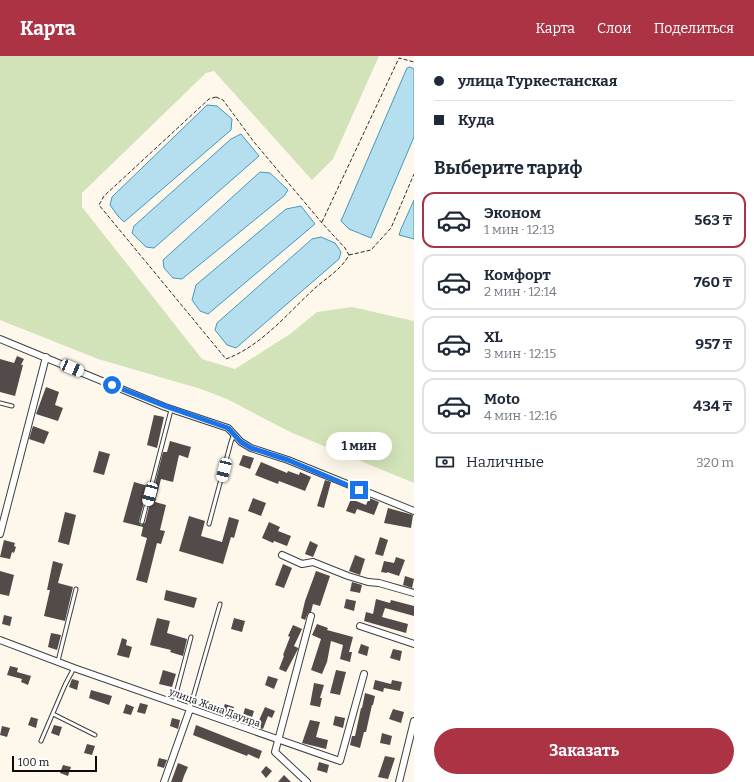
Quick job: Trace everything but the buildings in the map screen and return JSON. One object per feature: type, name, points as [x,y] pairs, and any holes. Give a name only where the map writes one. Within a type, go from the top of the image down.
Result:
[{"type":"street","points":[[0,340],[46,357],[172,409],[228,428],[241,442],[251,448],[288,460],[414,511]]},
{"type":"street","points":[[0,534],[46,357]]},
{"type":"street","points":[[282,555],[302,564],[313,562],[348,576],[414,594]]},
{"type":"street","points":[[307,782],[275,752],[311,616]]},
{"type":"street","points":[[360,626],[414,644]]},
{"type":"street","name":"улица Жана Дауира","points":[[0,640],[175,704],[340,761],[364,674]]},
{"type":"street","points":[[164,782],[190,709]]},
{"type":"street","points":[[399,782],[414,721]]},
{"type":"lane","points":[[0,403],[12,406]]},
{"type":"lane","points":[[142,522],[172,409]]},
{"type":"lane","points":[[209,524],[234,434]]},
{"type":"lane","points":[[58,661],[76,589]]},
{"type":"lane","points":[[190,709],[220,604]]},
{"type":"lane","points":[[175,704],[177,690],[191,637]]},
{"type":"lane","points":[[41,741],[74,668]]},
{"type":"lane","points":[[53,714],[95,734]]},
{"type":"path","points":[[322,223],[399,58],[414,62]]},
{"type":"path","points":[[216,97],[223,100],[254,142],[349,255],[344,265],[255,343],[238,354],[226,359],[100,205],[104,196],[209,99],[216,97]]},
{"type":"path","points":[[349,255],[371,250],[391,228],[414,174]]},
{"type":"green space","points":[[0,56],[379,56],[333,159],[312,180],[214,71],[206,73],[82,193],[82,207],[202,359],[235,369],[290,334],[317,312],[352,307],[414,321],[414,483],[290,432],[227,399],[201,389],[98,359],[0,320]]},
{"type":"water","points":[[410,67],[414,69],[414,137],[371,238],[349,229],[341,221],[407,68]]},
{"type":"water","points":[[207,105],[217,106],[232,119],[231,130],[124,222],[110,205],[112,197]]},
{"type":"water","points":[[241,134],[259,156],[154,248],[146,247],[132,233],[134,226],[231,139]]},
{"type":"water","points":[[260,172],[270,173],[288,190],[284,196],[182,279],[173,278],[164,268],[163,260]]},
{"type":"water","points":[[414,200],[414,239],[399,235]]},
{"type":"water","points":[[301,206],[315,224],[208,314],[200,311],[192,300],[196,285],[286,209]]},
{"type":"water","points":[[321,237],[335,243],[341,252],[339,259],[236,348],[227,345],[215,330],[217,323],[312,239]]},
{"type":"route","points":[[112,385],[165,406],[228,428],[241,442],[251,448],[288,460],[359,490]]}]
